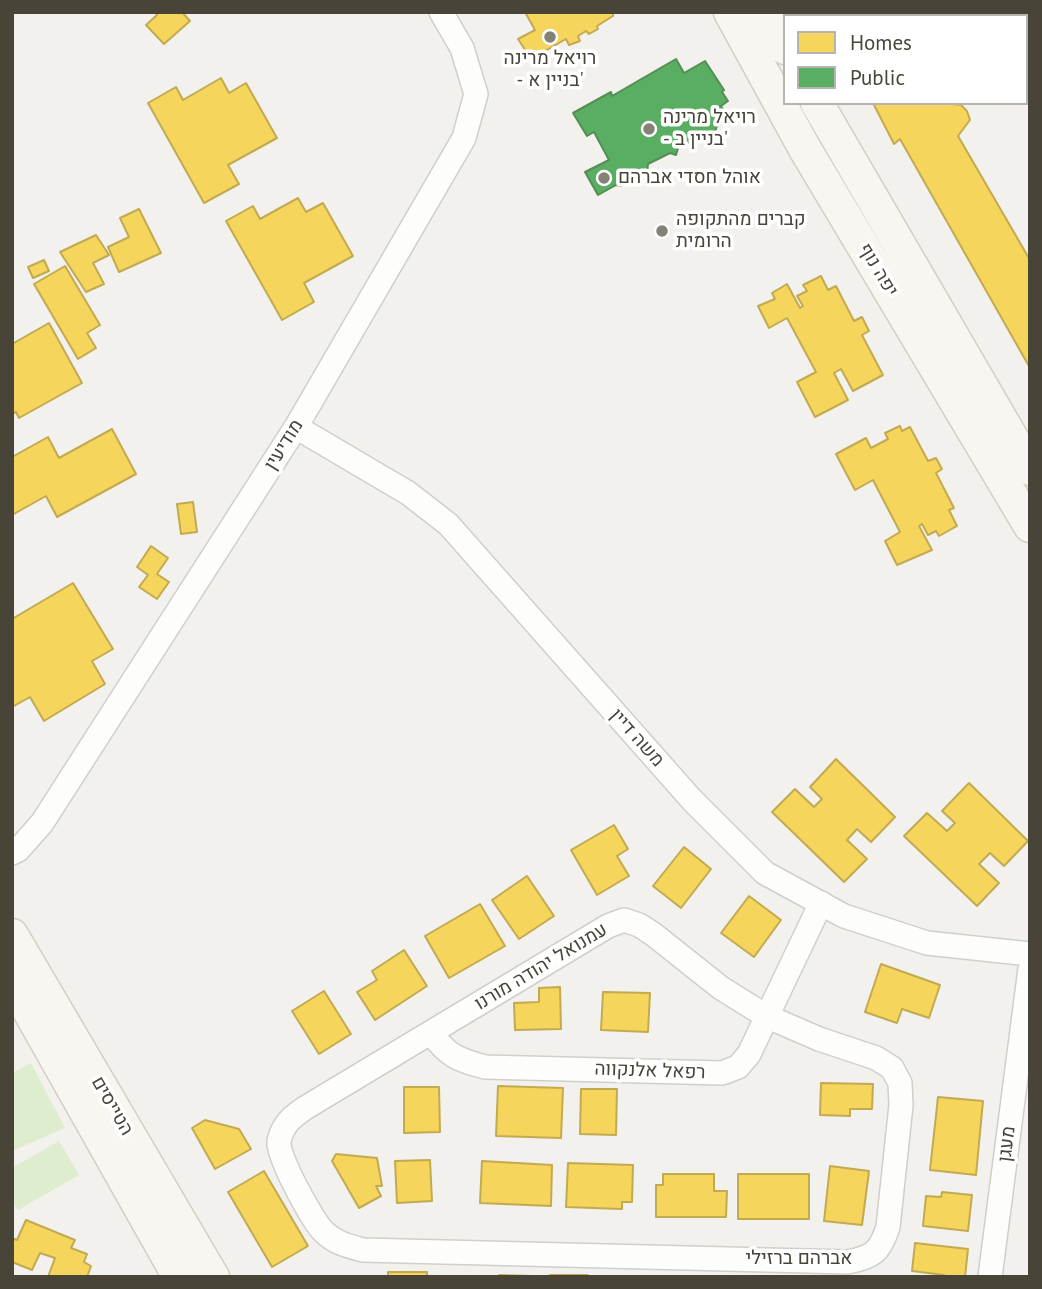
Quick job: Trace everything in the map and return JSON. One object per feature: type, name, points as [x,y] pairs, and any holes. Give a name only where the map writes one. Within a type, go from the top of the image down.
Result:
[{"type":"main road","name":"יפה נוף","points":[[730,12],[806,149],[1025,518]]},
{"type":"main road","points":[[764,12],[783,45]]},
{"type":"main road","name":"יפה נוף","points":[[818,105],[1030,469]]},
{"type":"main road","name":"הטייסים","points":[[12,935],[213,1277]]},
{"type":"main road","name":"הטייסים","points":[[12,981],[179,1277]]},
{"type":"street","name":"מודיעין","points":[[12,853],[19,850],[42,822],[296,427],[464,138],[476,94],[462,48],[441,12]]},
{"type":"street","name":"משה דיין","points":[[296,427],[408,493],[448,524],[692,800],[765,873],[844,916],[927,943],[1030,954]]},
{"type":"street","points":[[1025,518],[1022,494],[1030,478]]},
{"type":"street","name":"רפאל אלנקווה","points":[[431,1033],[443,1049],[459,1060],[485,1067],[722,1073],[738,1067],[749,1054],[821,903]]},
{"type":"street","name":"עמנואל יהודה מורנו","points":[[278,1143],[287,1122],[296,1115],[608,926],[624,920],[653,934],[721,988],[766,1016],[819,1039],[876,1058],[892,1068]]},
{"type":"street","name":"מעגן","points":[[990,1277],[1030,969]]},
{"type":"street","name":"אברהם ברזילי","points":[[278,1143],[285,1166],[322,1231],[338,1243],[363,1250],[615,1266],[848,1262],[869,1258],[883,1243],[888,1227],[901,1105],[900,1083],[892,1068]]},
{"type":"green space","points":[[31,1063],[65,1128],[12,1151],[12,1073]]},
{"type":"green space","points":[[59,1141],[79,1175],[18,1210],[12,1201],[12,1168]]},
{"type":"building: Homes","points":[[155,12],[182,12],[190,21],[164,44],[146,25],[157,15]]},
{"type":"building: Homes","name":"רויאל מרינה - בניין א'","points":[[525,12],[613,12],[613,16],[597,26],[598,29],[578,36],[580,41],[569,45],[566,39],[531,59],[518,39],[535,30]]},
{"type":"building: Homes","points":[[221,78],[229,93],[246,83],[277,138],[228,165],[239,184],[204,203],[148,103],[176,87],[183,100]]},
{"type":"building: Homes","points":[[874,105],[961,105],[967,111],[970,120],[958,136],[1030,260],[1030,368],[900,139],[894,144]]},
{"type":"building: Homes","points":[[298,198],[306,212],[323,203],[353,256],[304,283],[314,302],[282,320],[226,221],[253,206],[260,219]]},
{"type":"building: Homes","points":[[139,209],[161,253],[119,272],[108,247],[129,237],[120,218]]},
{"type":"building: Homes","points":[[96,235],[109,255],[93,263],[104,284],[86,292],[60,252]]},
{"type":"building: Homes","points":[[44,260],[49,271],[33,278],[28,267]]},
{"type":"building: Homes","points":[[65,266],[100,325],[87,333],[96,348],[78,359],[34,284]]},
{"type":"building: Homes","points":[[821,276],[828,290],[836,286],[854,321],[862,317],[869,331],[862,335],[883,375],[853,391],[841,369],[834,373],[848,400],[815,417],[797,382],[816,372],[787,318],[769,328],[758,306],[775,299],[772,293],[787,284],[800,308],[803,306],[797,296],[807,291],[803,285]]},
{"type":"building: Homes","points":[[49,323],[82,383],[19,418],[16,412],[12,414],[12,344]]},
{"type":"building: Homes","points":[[900,426],[902,431],[910,427],[928,461],[936,458],[942,469],[936,473],[954,508],[949,510],[957,526],[939,536],[936,531],[928,535],[922,524],[919,526],[932,550],[897,565],[885,541],[900,532],[873,480],[855,490],[836,454],[866,438],[871,448],[888,439],[885,433]]},
{"type":"building: Homes","points":[[112,429],[136,474],[57,517],[46,496],[12,515],[12,457],[48,437],[59,458]]},
{"type":"building: Homes","points":[[193,502],[197,532],[181,534],[177,504]]},
{"type":"building: Homes","points":[[151,546],[168,558],[157,574],[169,582],[157,599],[139,587],[148,575],[137,567]]},
{"type":"building: Homes","points":[[73,583],[113,649],[92,661],[105,684],[44,721],[30,697],[12,707],[12,619]]},
{"type":"building: Homes","points":[[836,759],[895,817],[871,842],[857,829],[847,840],[867,859],[844,882],[772,812],[795,789],[814,807],[822,799],[810,787]]},
{"type":"building: Homes","points":[[969,783],[1028,841],[1004,866],[990,853],[979,864],[999,883],[977,906],[904,836],[927,813],[947,831],[955,823],[942,811]]},
{"type":"building: Homes","points":[[614,825],[628,849],[617,856],[629,876],[597,895],[571,850]]},
{"type":"building: Homes","points":[[684,847],[711,869],[681,908],[653,886]]},
{"type":"building: Homes","points":[[527,876],[554,916],[519,939],[492,900]]},
{"type":"building: Homes","points":[[749,896],[781,920],[754,957],[721,933]]},
{"type":"building: Homes","points":[[480,904],[505,946],[449,978],[425,936]]},
{"type":"building: Homes","points":[[404,950],[427,986],[375,1020],[357,992],[377,980],[372,971]]},
{"type":"building: Homes","points":[[881,964],[940,985],[929,1018],[902,1009],[897,1023],[865,1012]]},
{"type":"building: Homes","points":[[560,987],[561,1029],[515,1030],[514,1003],[539,1002],[539,988]]},
{"type":"building: Homes","points":[[324,991],[351,1034],[319,1054],[292,1011]]},
{"type":"building: Homes","points":[[603,992],[650,993],[648,1032],[601,1030]]},
{"type":"building: Homes","points":[[821,1083],[873,1084],[872,1109],[850,1109],[850,1116],[820,1115]]},
{"type":"building: Homes","points":[[498,1086],[563,1088],[561,1138],[496,1136]]},
{"type":"building: Homes","points":[[404,1087],[439,1087],[440,1132],[404,1133]]},
{"type":"building: Homes","points":[[581,1089],[617,1089],[616,1135],[580,1134]]},
{"type":"building: Homes","points":[[938,1097],[983,1101],[976,1175],[930,1170]]},
{"type":"building: Homes","points":[[205,1120],[239,1129],[251,1149],[215,1169],[192,1128]]},
{"type":"building: Homes","points":[[336,1154],[377,1158],[382,1186],[376,1186],[381,1196],[359,1208],[332,1161]]},
{"type":"building: Homes","points":[[430,1160],[432,1201],[397,1203],[395,1161]]},
{"type":"building: Homes","points":[[482,1161],[552,1165],[551,1206],[480,1203]]},
{"type":"building: Homes","points":[[568,1163],[633,1165],[632,1202],[622,1202],[622,1209],[566,1207]]},
{"type":"building: Homes","points":[[830,1166],[869,1171],[862,1225],[824,1221]]},
{"type":"building: Homes","points":[[264,1171],[308,1246],[272,1267],[228,1192]]},
{"type":"building: Homes","points":[[663,1174],[714,1174],[714,1191],[727,1191],[726,1217],[656,1217],[656,1185],[663,1185]]},
{"type":"building: Homes","points":[[738,1174],[809,1174],[809,1219],[738,1219]]},
{"type":"building: Homes","points":[[942,1192],[972,1195],[968,1231],[923,1226],[926,1196],[941,1197]]},
{"type":"building: Homes","points":[[26,1220],[75,1240],[71,1248],[87,1254],[84,1262],[91,1266],[87,1277],[48,1277],[55,1258],[40,1253],[32,1270],[12,1262],[12,1238],[17,1240]]},
{"type":"building: Homes","points":[[915,1243],[968,1249],[965,1277],[944,1277],[912,1271]]},
{"type":"building: Homes","points":[[388,1272],[427,1272],[427,1277],[388,1277]]},
{"type":"building: Homes","points":[[588,1275],[588,1277],[550,1277]]},
{"type":"building: Homes","points":[[533,1276],[533,1277],[499,1277]]},
{"type":"building: Public","name":"רויאל מרינה - בניין ב'","points":[[676,59],[684,73],[705,61],[724,90],[722,92],[728,101],[721,106],[729,120],[717,126],[714,134],[705,133],[696,137],[695,145],[688,142],[678,148],[676,155],[670,153],[648,164],[647,173],[638,171],[634,180],[626,178],[621,186],[616,185],[598,195],[585,172],[609,160],[594,132],[587,136],[573,113],[611,92],[612,96]]},
{"type":"place","name":"רויאל מרינה - בניין א'","points":[[550,37]]},
{"type":"place","name":"רויאל מרינה - בניין ב'","points":[[649,129]]},
{"type":"place","name":"אוהל חסדי אברהם","points":[[604,178]]},
{"type":"place","name":"קברים מהתקופה הרומית","points":[[662,231]]}]
